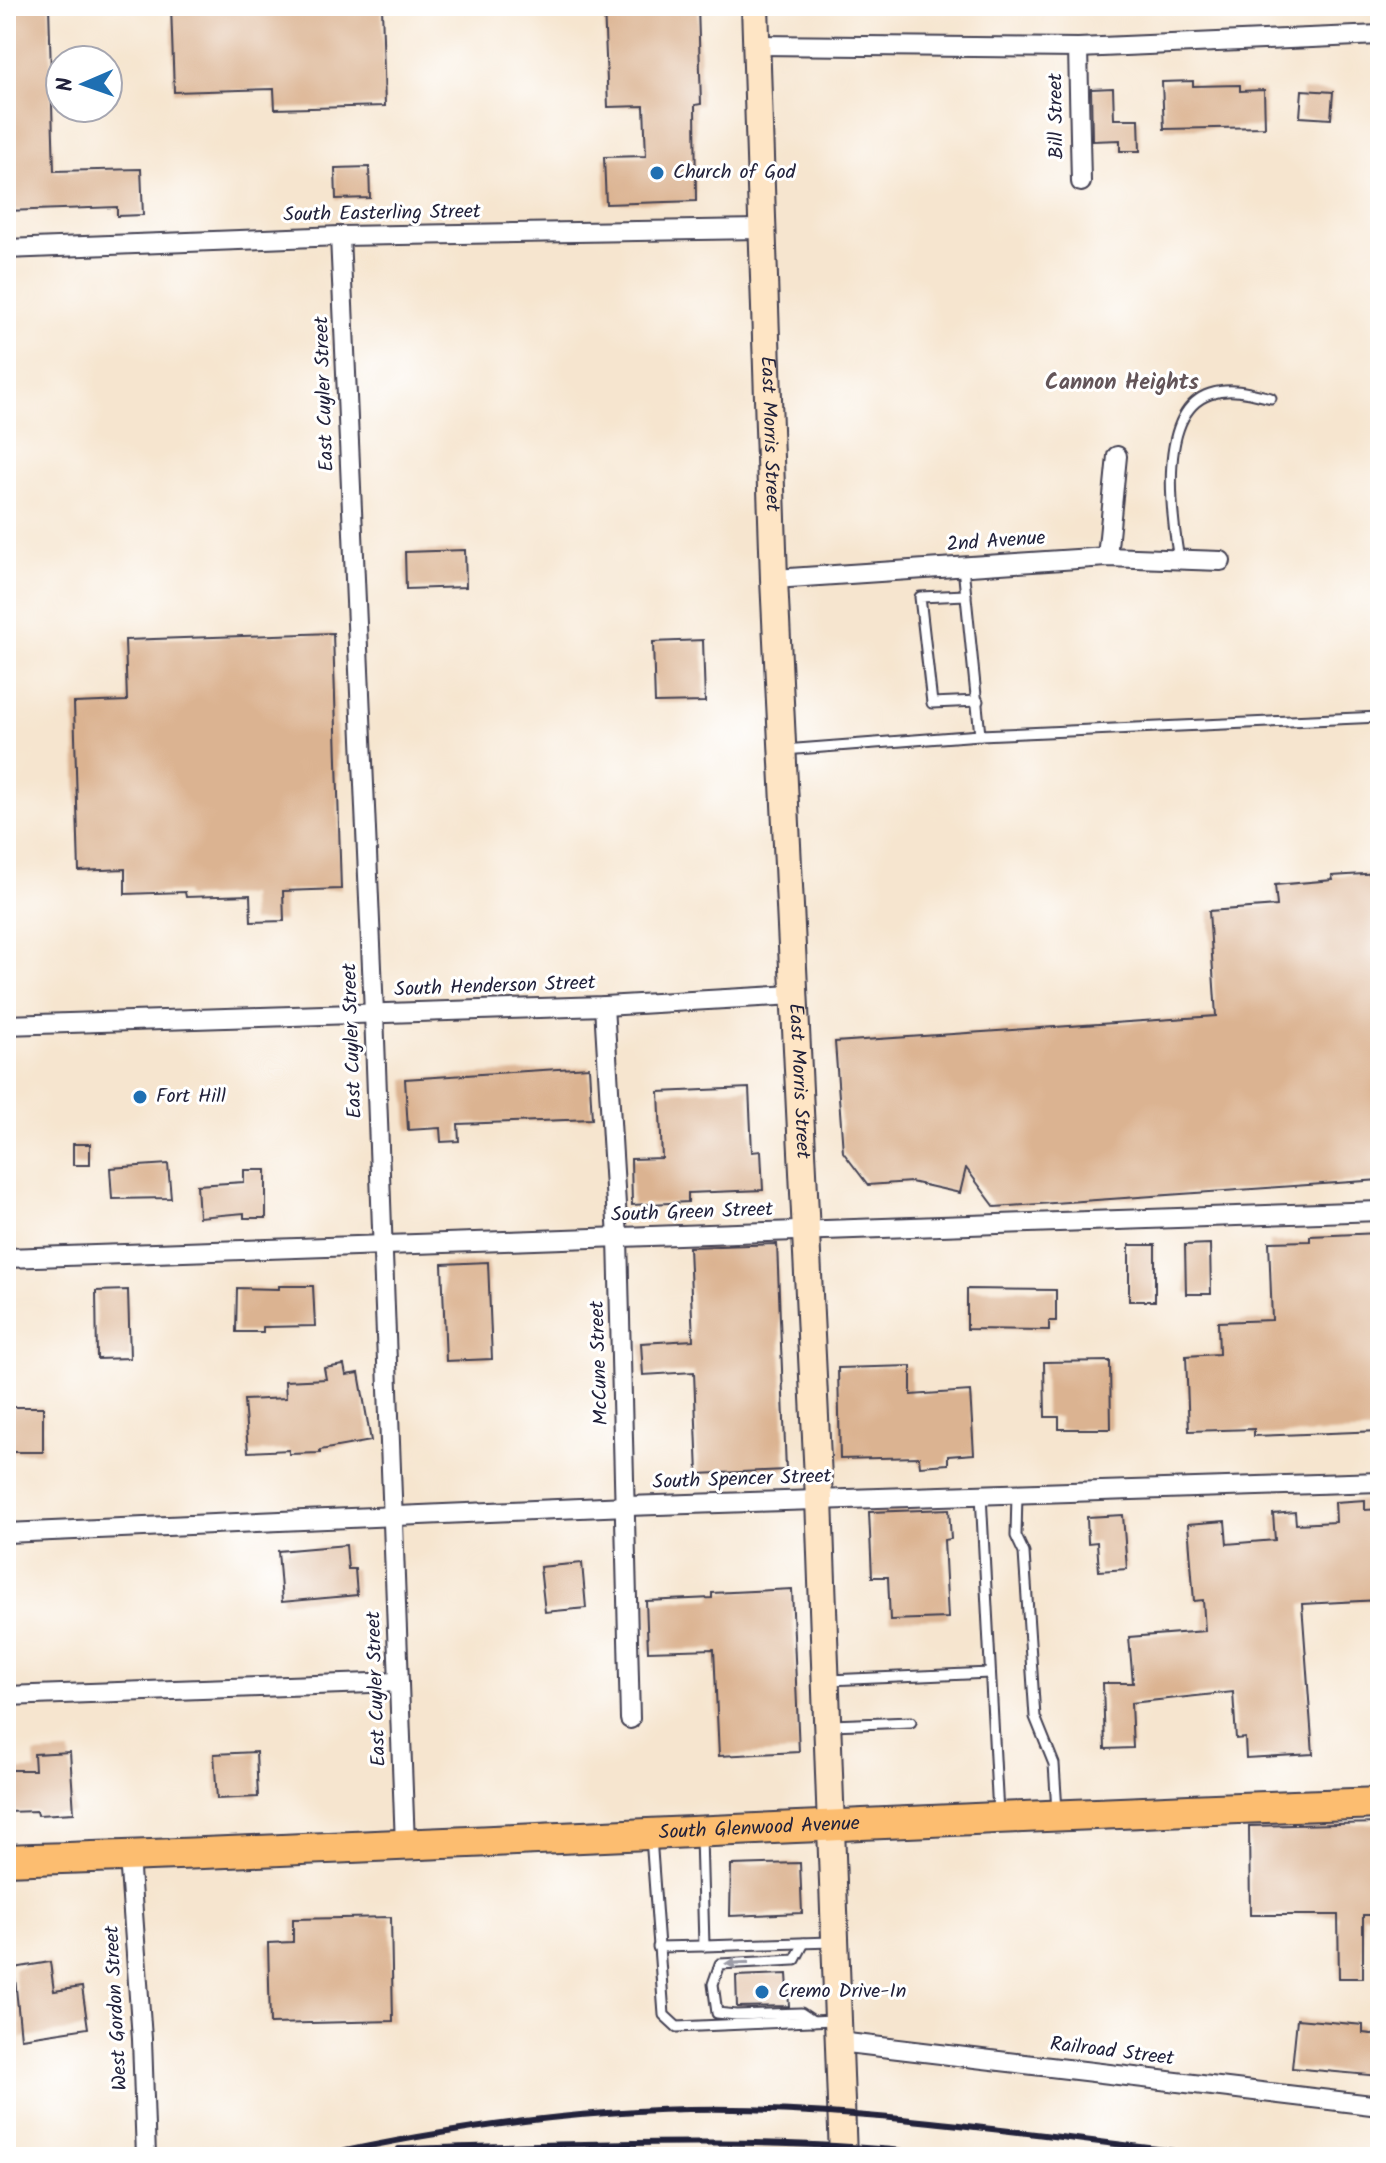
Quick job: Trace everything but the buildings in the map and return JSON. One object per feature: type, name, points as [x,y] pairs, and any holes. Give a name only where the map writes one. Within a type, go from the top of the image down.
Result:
[{"type":"main road","name":"East Morris Street","points":[[755,6],[774,579],[819,1499],[836,1941],[830,2027],[843,2157]]},
{"type":"main road","name":"South Glenwood Avenue","points":[[6,1860],[1380,1803]]},
{"type":"street","points":[[756,45],[1078,48],[1380,35]]},
{"type":"street","name":"Bill Street","points":[[1078,48],[1081,182]]},
{"type":"street","name":"South Easterling Street","points":[[6,249],[340,236],[760,229]]},
{"type":"street","name":"East Cuyler Street","points":[[340,236],[374,1013],[405,1845]]},
{"type":"street","points":[[1107,557],[1117,456]]},
{"type":"street","name":"2nd Avenue","points":[[774,579],[1107,557],[1221,561]]},
{"type":"street","name":"South Henderson Street","points":[[6,1025],[604,1006],[794,995]]},
{"type":"street","name":"McCune Street","points":[[604,1006],[618,1238],[630,1719]]},
{"type":"street","name":"South Green Street","points":[[6,1258],[1380,1211]]},
{"type":"street","name":"South Spencer Street","points":[[6,1533],[627,1506],[1380,1482]]},
{"type":"street","points":[[6,1696],[399,1682]]},
{"type":"street","name":"West Gordon Street","points":[[133,1856],[146,2157]]},
{"type":"street","name":"Railroad Street","points":[[830,2027],[1380,2106]]},
{"type":"lane","points":[[1179,560],[1172,519],[1170,476],[1176,436],[1189,408],[1208,394],[1236,390],[1271,398]]},
{"type":"lane","points":[[963,567],[980,735]]},
{"type":"lane","points":[[966,595],[920,597],[932,703],[978,701]]},
{"type":"lane","points":[[783,750],[980,735],[1380,717]]},
{"type":"lane","points":[[1017,1494],[1016,1536],[1024,1553],[1035,1717],[1054,1764],[1057,1815]]},
{"type":"lane","points":[[981,1495],[998,1818]]},
{"type":"lane","points":[[826,1680],[990,1673]]},
{"type":"lane","points":[[827,1725],[911,1722]]},
{"type":"lane","points":[[701,1833],[704,1946]]},
{"type":"lane","points":[[651,1835],[664,2015],[677,2027],[830,2027]]},
{"type":"lane","points":[[658,1947],[836,1941]]},
{"type":"lane","points":[[804,1943],[795,1960],[720,1964],[713,1984],[717,2013],[801,2013],[830,2027]]},
{"type":"railway","points":[[317,2157],[524,2121],[681,2109],[857,2115],[1228,2157]]},
{"type":"railway","points":[[399,2149],[609,2143],[750,2143],[820,2145],[959,2157]]},
{"type":"railway","points":[[230,2157],[327,2152]]},
{"type":"place","name":"Church of God","points":[[657,173]]},
{"type":"place","name":"Fort Hill","points":[[140,1097]]},
{"type":"place","name":"Cremo Drive-In","points":[[762,1992]]},
{"type":"district","name":"Cannon Heights","points":[[1122,383]]}]
